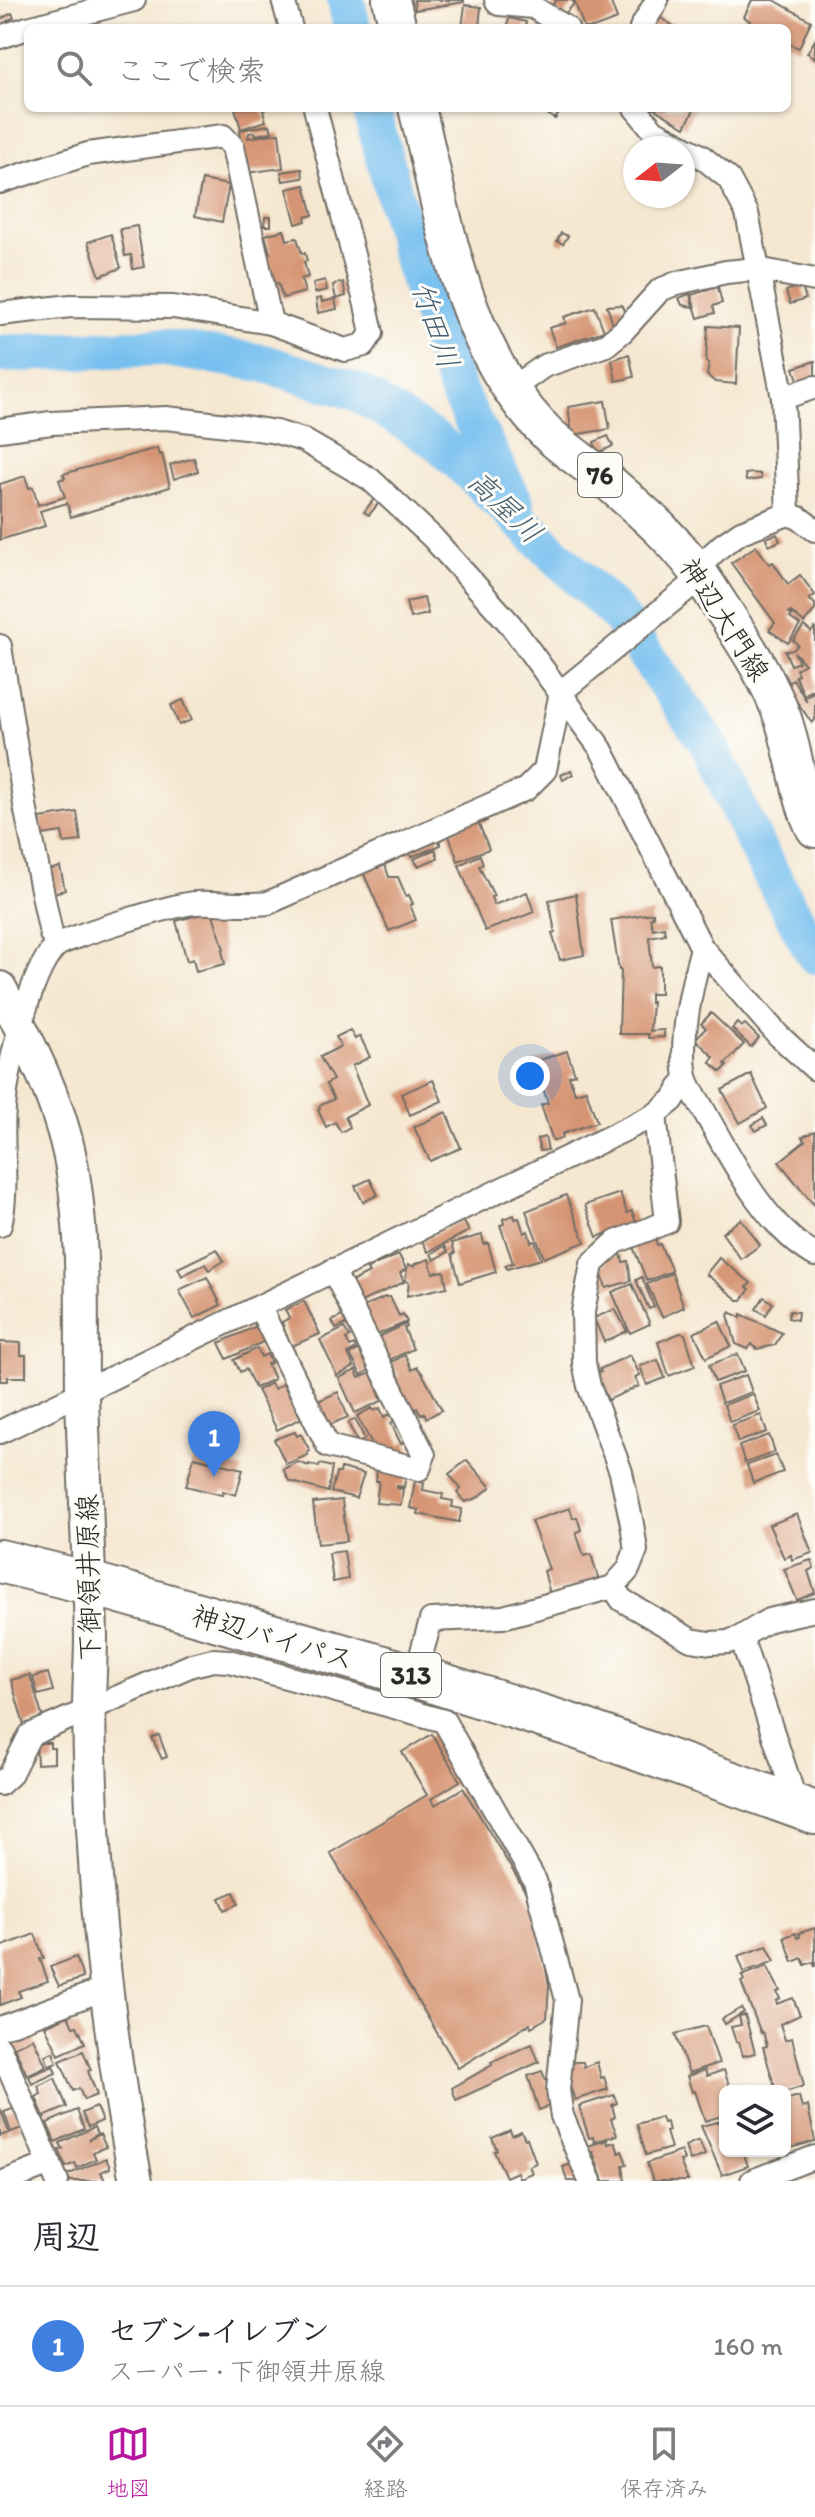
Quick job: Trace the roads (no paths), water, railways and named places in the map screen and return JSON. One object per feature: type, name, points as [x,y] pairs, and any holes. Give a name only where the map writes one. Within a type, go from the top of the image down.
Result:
[{"type":"highway","name":"神辺バイパス","points":[[0,1561],[89,1583],[333,1671],[415,1676],[570,1725],[806,1809]]},
{"type":"main road","points":[[391,0],[397,24]]},
{"type":"main road","name":"神辺大門線","points":[[418,112],[450,243],[475,323],[491,360],[510,390],[550,435],[663,532],[696,578],[772,691],[815,829]]},
{"type":"main road","name":"下御領井原線","points":[[0,988],[52,1095],[73,1173],[82,1272],[89,1710],[96,1858],[107,1988],[123,2112],[136,2181]]},
{"type":"street","points":[[43,24],[134,0]]},
{"type":"street","points":[[283,0],[290,24]]},
{"type":"street","points":[[496,0],[499,4],[534,3],[562,24]]},
{"type":"street","points":[[643,24],[657,0]]},
{"type":"street","points":[[0,37],[24,29]]},
{"type":"street","points":[[0,314],[71,306],[173,307],[271,323],[345,350],[364,345],[372,333],[316,112]]},
{"type":"street","points":[[638,112],[654,131],[701,156],[729,179],[747,213],[783,398],[788,514]]},
{"type":"street","points":[[0,182],[88,154],[223,136],[233,147],[271,323]]},
{"type":"street","points":[[510,390],[544,366],[606,345],[660,290],[689,280],[757,269],[815,280]]},
{"type":"street","points":[[783,398],[815,387]]},
{"type":"street","points":[[0,430],[51,423],[166,418],[276,432],[303,440],[370,479],[432,537],[502,614],[563,690],[601,749],[702,948],[778,1035],[815,1069]]},
{"type":"street","points":[[0,1225],[4,1209],[6,1081],[40,974],[57,945],[163,908],[194,903],[245,906],[268,903],[526,789],[545,770],[563,690],[696,578],[709,557],[741,532],[788,514],[815,530]]},
{"type":"street","points":[[0,646],[34,854],[51,934],[57,945]]},
{"type":"street","points":[[702,948],[692,985],[686,1029],[686,1078],[760,1202],[788,1235],[815,1255]]},
{"type":"street","points":[[0,1432],[655,1115],[673,1100],[686,1078]]},
{"type":"street","points":[[415,1676],[431,1620],[503,1617],[613,1587],[628,1570],[636,1550],[621,1472],[589,1386],[584,1363],[583,1312],[592,1264],[616,1242],[667,1222],[655,1115]]},
{"type":"street","points":[[260,1308],[328,1446],[419,1469],[424,1455],[333,1270]]},
{"type":"street","points":[[613,1587],[622,1600],[691,1640],[710,1643],[728,1642],[769,1620],[815,1610]]},
{"type":"street","points":[[741,1637],[806,1809]]},
{"type":"street","points":[[0,1784],[10,1775],[30,1735],[192,1665],[213,1660],[333,1671],[444,1721],[535,1881],[567,2000],[558,2090],[562,2116],[590,2181]]},
{"type":"street","points":[[0,2028],[107,1988]]},
{"type":"street","points":[[0,2048],[6,2077],[53,2172],[6,2181]]},
{"type":"street","points":[[752,2181],[815,2157]]},
{"type":"waterway","name":"竹田川","points":[[346,0],[351,24]]},
{"type":"waterway","name":"竹田川","points":[[372,112],[411,257],[458,392],[515,503]]},
{"type":"waterway","name":"高屋川","points":[[0,354],[158,347],[263,363],[357,392],[438,442],[616,613],[708,743],[758,850],[815,955]]},
{"type":"place","name":"セブン-イレブン","points":[[214,1477]]}]
